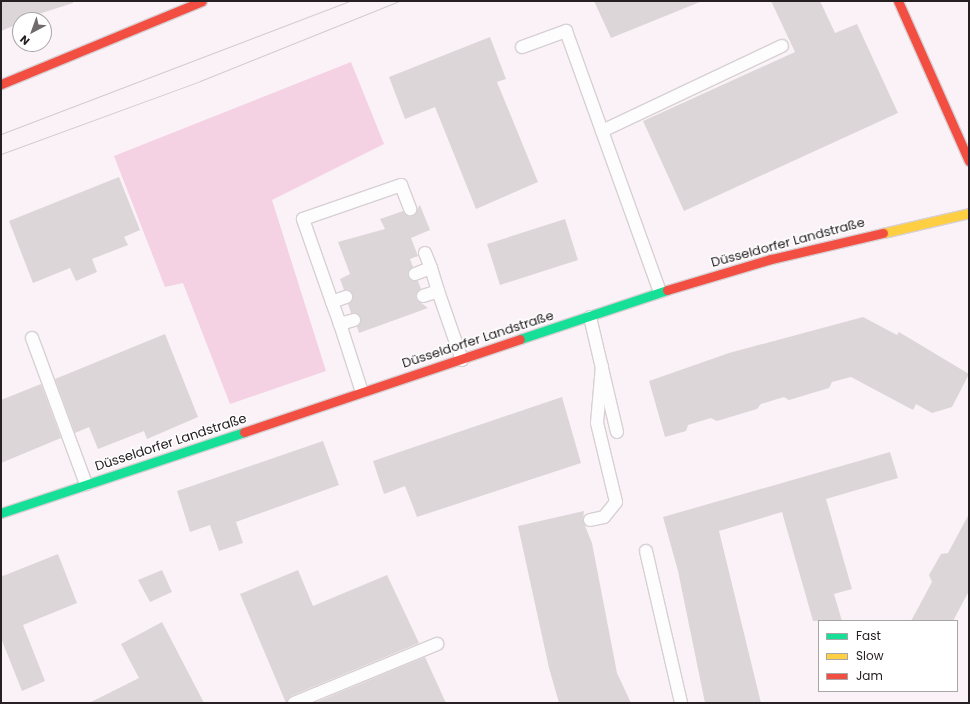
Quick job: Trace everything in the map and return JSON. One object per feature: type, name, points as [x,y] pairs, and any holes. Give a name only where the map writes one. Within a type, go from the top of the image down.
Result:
[{"type":"main road","points":[[1,84],[202,1]]},
{"type":"main road","points":[[898,1],[969,161]]},
{"type":"main road","name":"Düsseldorfer Landstraße","points":[[1,513],[462,360],[660,292],[786,255],[969,213]]},
{"type":"lane","points":[[522,47],[566,31],[660,292]]},
{"type":"lane","points":[[602,131],[782,46]]},
{"type":"lane","points":[[362,392],[303,219],[401,185],[410,209]]},
{"type":"lane","points":[[425,253],[462,360]]},
{"type":"lane","points":[[415,274],[431,268]]},
{"type":"lane","points":[[424,296],[438,291]]},
{"type":"lane","points":[[332,302],[346,297]]},
{"type":"lane","points":[[590,317],[618,432]]},
{"type":"lane","points":[[340,324],[354,320]]},
{"type":"lane","points":[[32,338],[86,484]]},
{"type":"lane","points":[[590,520],[604,517],[616,502],[596,422],[602,366]]},
{"type":"lane","points":[[646,551],[681,703]]},
{"type":"lane","points":[[294,703],[437,644]]},
{"type":"shaded area","points":[[351,62],[384,144],[272,200],[326,371],[230,404],[183,283],[165,287],[114,156]]},
{"type":"building","points":[[1,1],[73,1],[73,3],[45,12],[12,12],[12,26],[1,31]]},
{"type":"building","points":[[594,1],[700,1],[700,2],[611,38]]},
{"type":"building","points":[[771,1],[820,1],[835,33],[857,24],[898,113],[684,211],[643,121],[795,52]]},
{"type":"building","points":[[490,37],[506,79],[497,82],[538,182],[476,209],[435,107],[405,119],[389,77]]},
{"type":"building","points":[[119,177],[140,230],[124,237],[128,245],[92,259],[97,272],[76,281],[70,268],[33,283],[9,221]]},
{"type":"building","points":[[420,205],[430,230],[411,238],[418,256],[410,259],[413,267],[408,273],[411,280],[418,281],[421,289],[416,299],[428,308],[359,333],[357,327],[361,318],[351,313],[348,304],[353,295],[344,290],[340,279],[350,274],[338,242],[385,229],[380,219],[403,211],[412,216]]},
{"type":"building","points":[[565,219],[578,260],[500,285],[487,244]]},
{"type":"building","points":[[863,317],[897,335],[899,332],[969,374],[952,407],[932,413],[916,404],[913,410],[851,377],[832,382],[829,388],[789,400],[784,397],[761,404],[757,409],[717,421],[711,418],[688,425],[686,431],[665,437],[649,381],[729,353]]},
{"type":"building","points":[[165,334],[198,417],[147,439],[144,431],[98,449],[89,427],[75,433],[55,379]]},
{"type":"building","points":[[41,384],[61,438],[1,463],[1,400]]},
{"type":"building","points":[[562,397],[581,463],[417,517],[405,486],[384,494],[373,461]]},
{"type":"building","points":[[323,441],[339,485],[236,522],[243,543],[219,551],[210,525],[190,532],[177,491]]},
{"type":"building","points":[[890,452],[898,478],[826,499],[852,589],[834,594],[842,620],[813,621],[782,512],[719,531],[761,703],[705,703],[678,571],[663,517]]},
{"type":"building","points":[[584,511],[583,521],[592,543],[617,673],[631,703],[559,703],[549,668],[518,526]]},
{"type":"building","points":[[969,514],[969,591],[954,620],[912,620],[932,582],[929,575],[941,554],[948,553]]},
{"type":"building","points":[[58,554],[77,603],[23,625],[45,681],[22,691],[1,638],[1,574],[3,576]]},
{"type":"building","points":[[162,570],[172,592],[150,602],[138,580]]},
{"type":"building","points":[[298,570],[313,606],[387,575],[419,643],[291,696],[286,703],[240,594]]},
{"type":"building","points":[[162,622],[204,703],[89,703],[139,678],[121,644]]},
{"type":"building","points":[[425,657],[446,703],[314,703]]},
{"type":"tram line","points":[[1,134],[350,1]]},
{"type":"tram line","points":[[1,154],[200,81],[399,1]]},
{"type":"traffic: fast","points":[[520,339],[667,290]]},
{"type":"traffic: fast","points":[[1,513],[244,432]]},
{"type":"traffic: slow","points":[[883,233],[969,213]]},
{"type":"traffic: jam","points":[[1,84],[202,1]]},
{"type":"traffic: jam","points":[[898,1],[969,161]]},
{"type":"traffic: jam","points":[[667,290],[771,259],[883,233]]},
{"type":"traffic: jam","points":[[244,432],[520,339]]}]
